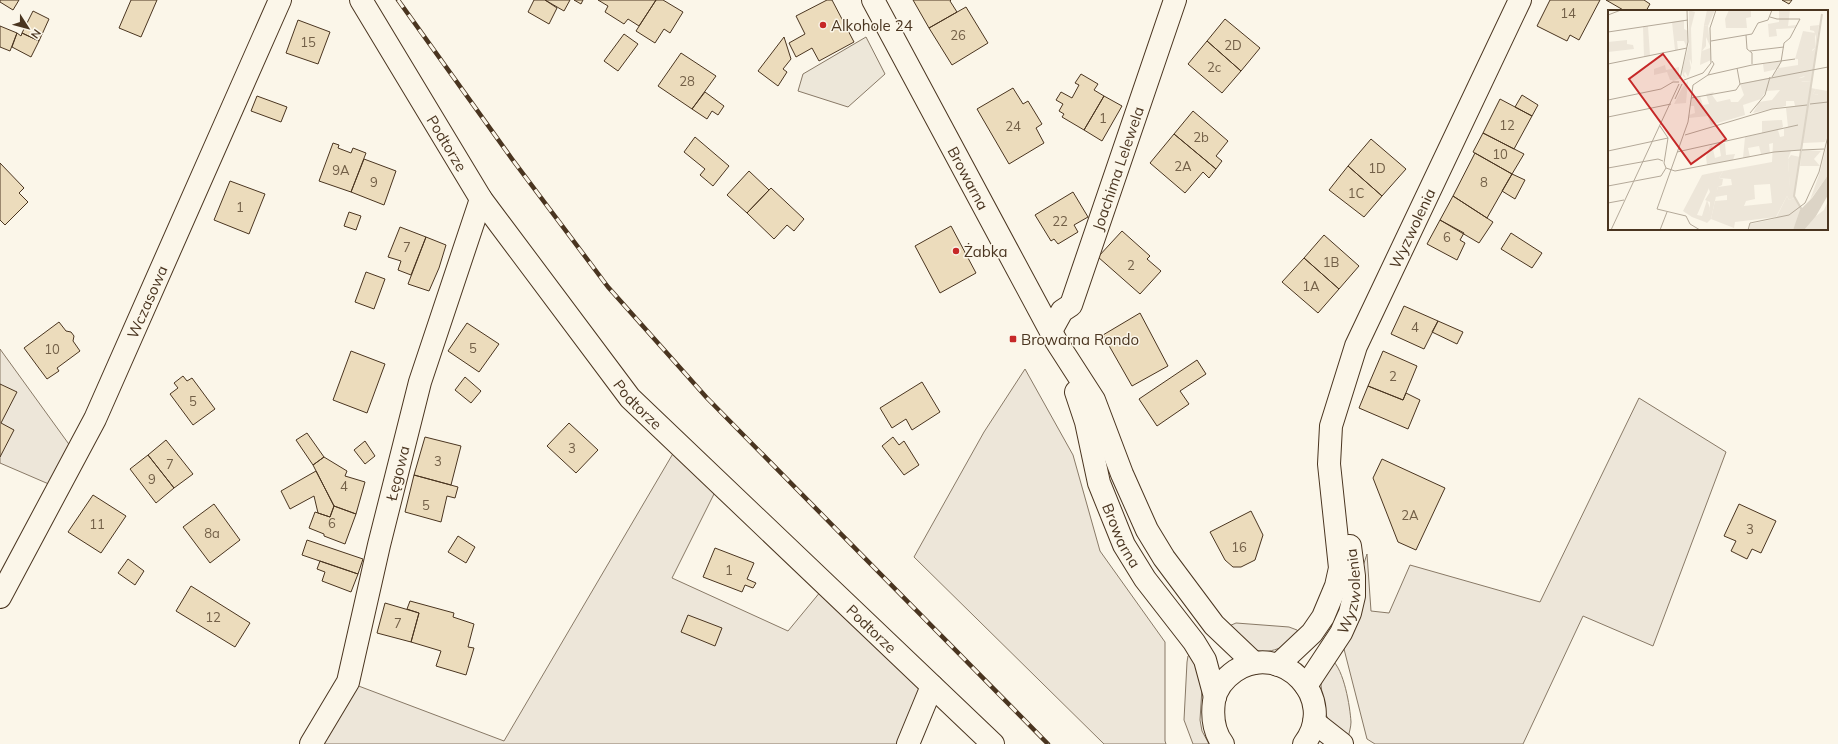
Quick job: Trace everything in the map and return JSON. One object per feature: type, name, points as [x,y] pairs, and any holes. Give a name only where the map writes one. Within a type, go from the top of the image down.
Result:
[{"type":"street","name":"Wczasowa","points":[[0,597],[95,419],[280,0]]},
{"type":"street","name":"Podtorze","points":[[361,0],[481,199],[630,398],[993,744]]},
{"type":"street","name":"Browarna","points":[[873,0],[1051,331],[1094,400],[1122,474],[1147,530],[1164,558],[1214,625],[1254,663]]},
{"type":"street","name":"Joachima Lelewela","points":[[1051,331],[1062,312],[1071,305],[1176,0]]},
{"type":"street","name":"Wyzwolenia","points":[[1278,665],[1312,633],[1323,617],[1336,586],[1340,568],[1329,464],[1331,426],[1356,346],[1520,0]]},
{"type":"street","name":"Łęgowa","points":[[311,744],[348,682],[379,545],[420,382],[481,199]]},
{"type":"street","name":"Browarna","points":[[1066,356],[1086,422],[1099,483],[1124,545],[1145,579],[1194,642],[1205,660],[1215,697]]},
{"type":"street","name":"Wyzwolenia","points":[[1306,686],[1341,633],[1350,613],[1354,596],[1354,576],[1348,530],[1329,464]]},
{"type":"street","points":[[1223,744],[1214,726],[1213,711],[1215,697],[1221,685],[1230,675],[1241,667],[1254,663],[1268,662],[1294,672],[1306,686],[1314,703],[1314,722],[1304,744]]},
{"type":"street","points":[[908,744],[932,686]]},
{"type":"street","points":[[1314,722],[1342,744]]},
{"type":"shaded area","points":[[866,37],[885,74],[848,107],[798,91],[803,74]]},
{"type":"shaded area","points":[[0,349],[76,454],[58,488],[0,463]]},
{"type":"shaded area","points":[[1025,369],[1073,455],[1100,551],[1165,642],[1166,744],[1104,744],[914,557],[984,432]]},
{"type":"shaded area","points":[[1639,398],[1726,452],[1653,646],[1583,616],[1523,744],[1375,744],[1367,739],[1344,649],[1360,612],[1361,572],[1367,554],[1371,611],[1389,613],[1410,565],[1540,602]]},
{"type":"shaded area","points":[[678,445],[719,484],[672,578],[788,631],[826,585],[932,686],[908,744],[311,744],[348,682],[504,741]]},
{"type":"shaded area","points":[[1236,623],[1289,627],[1297,630],[1301,635],[1278,649],[1271,651],[1258,651],[1249,646],[1229,626]]},
{"type":"shaded area","points":[[1192,653],[1202,688],[1200,720],[1202,731],[1209,744],[1193,744],[1184,720],[1187,662],[1188,656]]},
{"type":"shaded area","points":[[1332,660],[1340,672],[1348,698],[1351,722],[1348,738],[1329,722],[1324,709],[1321,685],[1323,676]]},
{"type":"building","points":[[0,0],[19,0],[13,10],[0,2]]},
{"type":"building","points":[[131,0],[157,0],[141,37],[119,28]]},
{"type":"building","points":[[534,0],[545,0],[557,8],[549,24],[528,12]]},
{"type":"building","points":[[545,0],[570,0],[564,11]]},
{"type":"building","points":[[574,0],[583,0],[581,4]]},
{"type":"building","points":[[598,0],[656,0],[639,26],[628,19],[624,24],[605,12],[608,6]]},
{"type":"building","points":[[656,0],[663,0],[683,12],[670,33],[664,29],[655,43],[636,31]]},
{"type":"building","name":"Alkohole 24","points":[[827,0],[832,0],[854,42],[819,61],[812,48],[796,57],[789,43],[805,34],[796,16]]},
{"type":"building","points":[[913,0],[951,0],[950,1],[957,12],[929,28]]},
{"type":"building","points":[[1550,0],[1600,0],[1579,40],[1570,35],[1567,41],[1537,26]]},
{"type":"building","points":[[1606,0],[1644,0],[1650,4],[1647,10],[1623,10]]},
{"type":"building","points":[[1782,0],[1792,0],[1789,4]]},
{"type":"building","points":[[966,7],[988,43],[952,65],[929,28]]},
{"type":"building","points":[[33,11],[49,19],[39,41],[22,33]]},
{"type":"building","points":[[1225,19],[1260,48],[1241,71],[1207,41]]},
{"type":"building","points":[[298,20],[330,32],[318,64],[286,53]]},
{"type":"building","points":[[0,26],[17,33],[10,51],[0,47]]},
{"type":"building","points":[[17,33],[21,36],[22,33],[39,41],[31,57],[12,47]]},
{"type":"building","points":[[624,34],[638,44],[618,71],[604,61]]},
{"type":"building","points":[[784,37],[791,59],[783,69],[787,72],[778,86],[758,71]]},
{"type":"building","points":[[1207,41],[1241,71],[1222,93],[1188,64]]},
{"type":"building","points":[[681,53],[716,76],[692,109],[658,86]]},
{"type":"building","points":[[1081,74],[1098,84],[1094,90],[1104,96],[1084,130],[1062,117],[1064,114],[1059,111],[1063,104],[1056,100],[1061,92],[1072,98],[1079,85],[1075,83]]},
{"type":"building","points":[[1013,88],[1023,104],[1028,101],[1042,124],[1036,128],[1044,143],[1009,164],[977,109]]},
{"type":"building","points":[[705,92],[724,106],[718,115],[712,111],[707,119],[692,109]]},
{"type":"building","points":[[1522,95],[1538,105],[1532,116],[1515,107]]},
{"type":"building","points":[[257,96],[287,107],[281,122],[251,111]]},
{"type":"building","points":[[1104,96],[1122,106],[1102,141],[1084,130]]},
{"type":"building","points":[[1500,99],[1532,116],[1514,149],[1483,133]]},
{"type":"building","points":[[1193,111],[1228,141],[1216,156],[1222,161],[1216,169],[1174,134]]},
{"type":"building","points":[[1483,133],[1524,154],[1512,174],[1473,152]]},
{"type":"building","points":[[1174,134],[1216,169],[1209,178],[1203,172],[1185,193],[1150,163]]},
{"type":"building","points":[[695,137],[729,166],[713,186],[700,175],[705,169],[684,152]]},
{"type":"building","points":[[1371,139],[1406,169],[1382,196],[1348,166]]},
{"type":"building","points":[[333,143],[339,145],[338,148],[351,153],[353,148],[366,153],[351,192],[319,181]]},
{"type":"building","points":[[1475,153],[1512,174],[1487,218],[1453,196]]},
{"type":"building","points":[[364,159],[396,171],[384,205],[351,192]]},
{"type":"building","points":[[0,163],[24,188],[19,193],[28,202],[5,225],[0,220]]},
{"type":"building","points":[[1348,166],[1382,196],[1364,217],[1329,190]]},
{"type":"building","points":[[749,171],[769,190],[747,213],[727,195]]},
{"type":"building","points":[[1512,174],[1525,180],[1515,199],[1502,191]]},
{"type":"building","points":[[230,181],[265,194],[249,234],[214,220]]},
{"type":"building","points":[[771,188],[804,219],[794,231],[787,225],[774,239],[747,213]]},
{"type":"building","points":[[1073,192],[1088,217],[1074,225],[1078,232],[1058,244],[1054,239],[1051,241],[1035,215]]},
{"type":"building","points":[[1453,196],[1493,222],[1479,243],[1440,220]]},
{"type":"building","points":[[349,212],[361,216],[356,230],[344,226]]},
{"type":"building","points":[[1440,220],[1464,233],[1460,240],[1465,243],[1457,260],[1427,244]]},
{"type":"building","points":[[951,226],[976,273],[940,293],[915,246]]},
{"type":"building","points":[[400,227],[426,237],[411,275],[398,270],[401,261],[388,257]]},
{"type":"building","points":[[1122,231],[1150,256],[1147,259],[1161,271],[1140,294],[1098,257]]},
{"type":"building","points":[[1511,233],[1542,253],[1532,268],[1501,249]]},
{"type":"building","points":[[1324,235],[1359,266],[1339,289],[1304,258]]},
{"type":"building","points":[[426,237],[446,245],[439,268],[429,291],[408,284]]},
{"type":"building","points":[[1304,258],[1339,289],[1318,313],[1282,282]]},
{"type":"building","points":[[366,272],[385,279],[374,309],[355,302]]},
{"type":"building","points":[[1404,306],[1438,321],[1424,349],[1391,334]]},
{"type":"building","points":[[1140,313],[1168,366],[1132,386],[1103,335]]},
{"type":"building","points":[[1438,321],[1463,332],[1457,344],[1432,332]]},
{"type":"building","points":[[59,322],[66,331],[71,332],[74,336],[73,341],[80,351],[57,368],[59,371],[47,379],[24,348]]},
{"type":"building","points":[[467,323],[499,344],[479,372],[448,351]]},
{"type":"building","points":[[351,351],[385,364],[367,413],[333,400]]},
{"type":"building","points":[[1383,351],[1417,366],[1403,400],[1368,386]]},
{"type":"building","points":[[1197,360],[1206,374],[1180,391],[1189,404],[1157,426],[1139,399]]},
{"type":"building","points":[[183,376],[187,381],[192,378],[215,409],[193,425],[170,394],[178,388],[174,383]]},
{"type":"building","points":[[465,377],[481,391],[471,403],[455,390]]},
{"type":"building","points":[[922,382],[940,412],[912,430],[906,419],[892,428],[880,408]]},
{"type":"building","points":[[0,384],[17,392],[1,423],[14,430],[0,457]]},
{"type":"building","points":[[1368,386],[1403,400],[1406,393],[1420,400],[1408,429],[1359,408]]},
{"type":"building","points":[[569,423],[598,450],[576,473],[547,446]]},
{"type":"building","points":[[307,433],[324,457],[313,465],[296,440]]},
{"type":"building","points":[[425,437],[461,446],[451,485],[414,475]]},
{"type":"building","points":[[893,437],[899,445],[904,441],[919,465],[904,475],[882,446]]},
{"type":"building","points":[[166,440],[193,474],[174,488],[148,455]]},
{"type":"building","points":[[365,441],[375,456],[365,464],[354,450]]},
{"type":"building","points":[[148,455],[174,488],[156,503],[130,469]]},
{"type":"building","points":[[324,457],[347,471],[345,476],[365,482],[356,514],[334,506],[313,465]]},
{"type":"building","points":[[1382,459],[1445,488],[1416,550],[1398,542],[1373,478]]},
{"type":"building","points":[[316,471],[334,506],[330,517],[318,513],[314,496],[290,509],[281,491]]},
{"type":"building","points":[[414,475],[458,487],[455,498],[447,496],[441,522],[405,512]]},
{"type":"building","points":[[93,495],[126,516],[101,553],[68,532]]},
{"type":"building","points":[[214,504],[240,540],[210,563],[183,527]]},
{"type":"building","points":[[1739,504],[1776,521],[1761,553],[1752,549],[1747,559],[1731,551],[1736,541],[1724,536]]},
{"type":"building","points":[[334,506],[356,514],[345,544],[324,536],[324,534],[309,528],[315,512],[330,517]]},
{"type":"building","points":[[1251,511],[1263,535],[1255,560],[1241,567],[1233,567],[1225,560],[1210,532]]},
{"type":"building","points":[[458,536],[475,547],[466,563],[448,552]]},
{"type":"building","points":[[307,540],[363,559],[358,574],[302,555]]},
{"type":"building","points":[[715,548],[754,563],[747,579],[756,583],[753,588],[745,585],[742,592],[703,577]]},
{"type":"building","points":[[128,559],[144,571],[135,585],[118,573]]},
{"type":"building","points":[[320,561],[358,574],[351,592],[322,581],[325,572],[317,569]]},
{"type":"building","points":[[191,586],[250,623],[235,647],[176,611]]},
{"type":"building","points":[[410,601],[454,613],[453,617],[474,624],[468,647],[474,648],[466,675],[436,666],[441,651],[411,642],[419,613],[407,609]]},
{"type":"building","points":[[385,603],[419,613],[411,642],[377,633]]},
{"type":"building","points":[[688,615],[722,628],[715,646],[681,632]]},
{"type":"railway","points":[[398,0],[512,159],[608,287],[707,398],[1048,744]]},
{"type":"place","name":"Alkohole 24","points":[[823,25]]},
{"type":"place","name":"Żabka","points":[[956,251]]},
{"type":"place","name":"Browarna Rondo","points":[[1013,339]]}]
